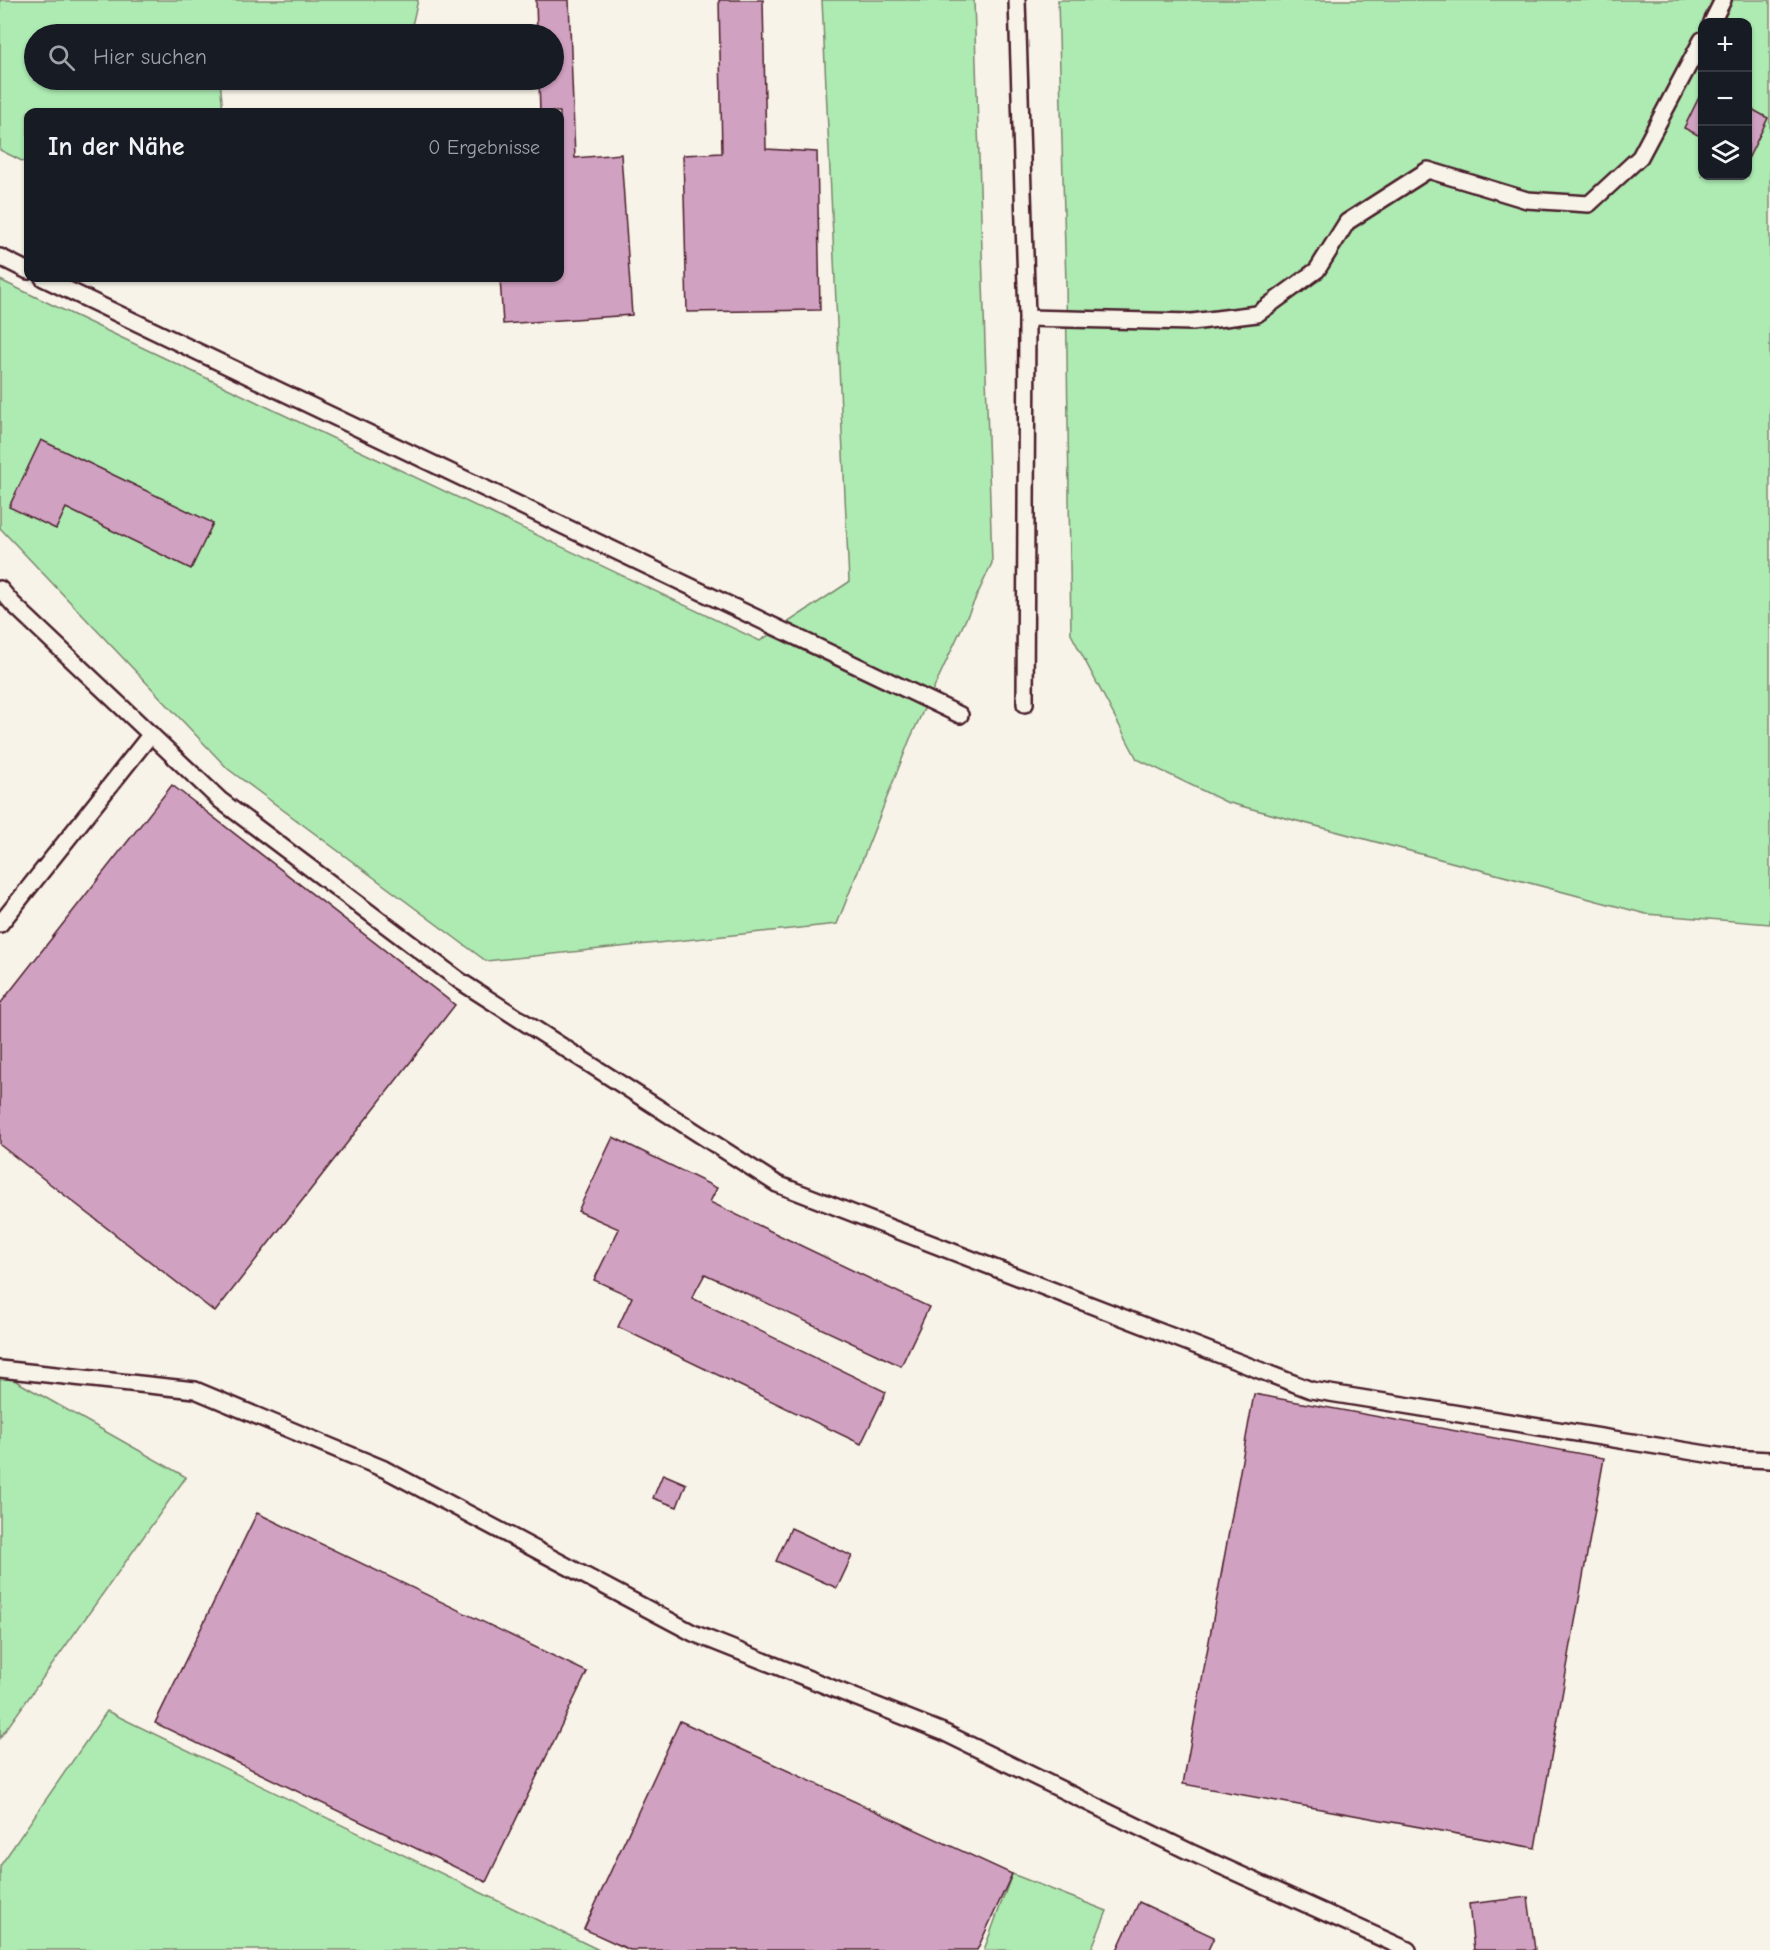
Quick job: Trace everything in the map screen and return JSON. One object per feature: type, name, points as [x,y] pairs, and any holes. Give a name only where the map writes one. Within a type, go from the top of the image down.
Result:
[{"type":"lane","points":[[1017,0],[1027,318],[1024,704]]},
{"type":"lane","points":[[1714,18],[1723,0]]},
{"type":"lane","points":[[1027,318],[1192,322],[1257,314],[1317,270],[1347,222],[1428,170],[1527,200],[1589,204],[1640,157],[1698,48]]},
{"type":"lane","points":[[0,257],[24,269]]},
{"type":"lane","points":[[51,282],[960,715]]},
{"type":"lane","points":[[0,589],[13,604],[220,800],[460,981],[777,1184],[1311,1390],[1731,1458],[1770,1460]]},
{"type":"lane","points":[[0,924],[151,734]]},
{"type":"lane","points":[[0,1369],[195,1390],[384,1469],[693,1633],[943,1732],[1190,1852],[1408,1950]]},
{"type":"green space","points":[[0,0],[418,0],[412,24],[24,24],[24,90],[221,90],[223,108],[24,108],[24,162],[0,150]]},
{"type":"green space","points":[[822,0],[974,0],[992,563],[910,739],[837,924],[486,961],[228,769],[0,528],[0,280],[760,641],[849,582]]},
{"type":"green space","points":[[1058,0],[1770,0],[1770,924],[1646,914],[1226,802],[1137,759],[1071,634],[1066,284]]},
{"type":"green space","points":[[0,1372],[186,1477],[0,1738]]},
{"type":"green space","points":[[107,1711],[599,1950],[0,1950],[0,1866]]},
{"type":"green space","points":[[1012,1874],[1107,1911],[1091,1950],[984,1950]]},
{"type":"building","points":[[536,0],[569,0],[575,158],[621,154],[632,315],[503,324],[500,282],[564,282],[564,108],[540,108],[539,90],[564,90],[564,24],[537,24]]},
{"type":"building","points":[[719,0],[763,0],[766,149],[817,152],[820,310],[687,312],[683,155],[722,153]]},
{"type":"building","points":[[1698,99],[1698,135],[1684,128]]},
{"type":"building","points":[[1752,109],[1768,118],[1752,151]]},
{"type":"building","points":[[41,440],[213,523],[191,569],[66,508],[56,529],[9,507]]},
{"type":"building","points":[[172,785],[455,1005],[215,1312],[0,1145],[0,1004]]},
{"type":"building","points":[[613,1137],[717,1188],[710,1202],[929,1307],[901,1366],[705,1274],[692,1298],[886,1392],[861,1444],[618,1327],[632,1297],[594,1280],[619,1229],[578,1211]]},
{"type":"building","points":[[1254,1394],[1604,1458],[1535,1848],[1183,1784]]},
{"type":"building","points":[[663,1474],[686,1484],[677,1507],[653,1498]]},
{"type":"building","points":[[257,1513],[587,1672],[486,1882],[155,1723]]},
{"type":"building","points":[[791,1528],[852,1556],[837,1588],[776,1561]]},
{"type":"building","points":[[680,1721],[1012,1874],[977,1950],[630,1950],[584,1929]]},
{"type":"building","points":[[1528,1897],[1535,1950],[1474,1950],[1469,1904]]},
{"type":"building","points":[[1139,1902],[1214,1937],[1208,1950],[1117,1950]]}]
